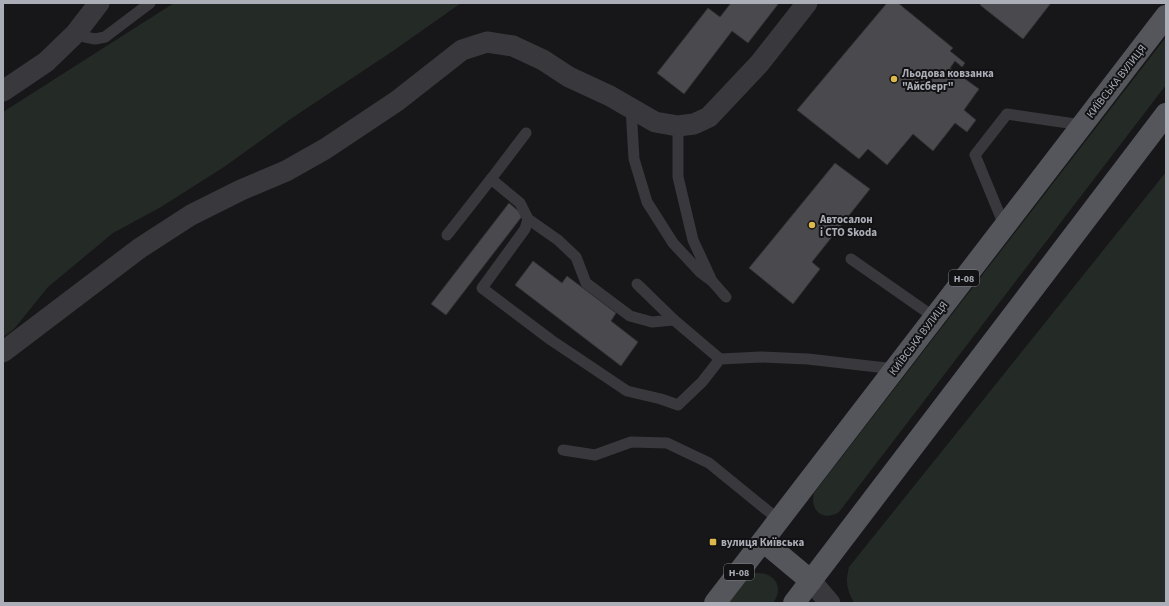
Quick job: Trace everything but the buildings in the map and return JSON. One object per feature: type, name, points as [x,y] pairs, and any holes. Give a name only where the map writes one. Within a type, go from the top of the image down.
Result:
[{"type":"main road","name":"КИЇВСЬКА ВУЛИЦЯ","points":[[715,603],[1166,16]]},
{"type":"main road","points":[[794,603],[1166,114]]},
{"type":"main road","points":[[763,541],[811,581]]},
{"type":"street","points":[[3,91],[46,62],[76,33],[99,3]]},
{"type":"street","points":[[3,352],[140,248],[190,216],[241,190],[286,171],[325,149],[397,102],[462,50],[488,42],[514,46],[543,60],[569,77],[610,96],[655,122],[678,126],[694,124],[709,117],[759,64],[807,3]]},
{"type":"street","points":[[811,581],[830,603]]},
{"type":"lane","points":[[76,33],[95,39],[105,38],[150,3]]},
{"type":"lane","points":[[631,108],[634,159],[647,202],[673,243],[700,272],[712,281],[726,297]]},
{"type":"lane","points":[[1004,225],[975,155],[1007,114],[1082,125]]},
{"type":"lane","points":[[678,126],[678,177],[693,240],[712,281]]},
{"type":"lane","points":[[446,234],[491,179],[526,132]]},
{"type":"lane","points":[[491,179],[520,203],[528,220],[558,240],[576,258],[586,283],[630,316],[652,322],[674,320]]},
{"type":"lane","points":[[528,220],[525,229],[482,288],[551,340],[627,391],[678,405],[702,382],[720,359]]},
{"type":"lane","points":[[851,259],[934,317]]},
{"type":"lane","points":[[637,284],[674,320],[720,359],[761,357],[808,359],[895,369]]},
{"type":"lane","points":[[563,450],[595,455],[631,442],[667,443],[710,463],[779,520]]},
{"type":"shaded area","points":[[174,3],[461,3],[393,51],[292,118],[224,167],[161,207],[113,233],[48,287],[14,329],[3,337],[3,112]]},
{"type":"shaded area","points":[[1166,37],[1166,85],[839,512],[828,516],[819,513],[814,505],[814,493]]},
{"type":"shaded area","points":[[1166,172],[1166,603],[854,603],[847,586],[849,567]]},
{"type":"shaded area","points":[[756,573],[768,575],[776,582],[778,591],[773,603],[729,603],[750,575]]},
{"type":"place","name":"Льодова ковзанка \"Айсберг\"","points":[[894,79]]},
{"type":"place","name":"Автосалон і СТО Skoda","points":[[812,225]]},
{"type":"place","name":"вулиця Київська","points":[[713,542]]}]
